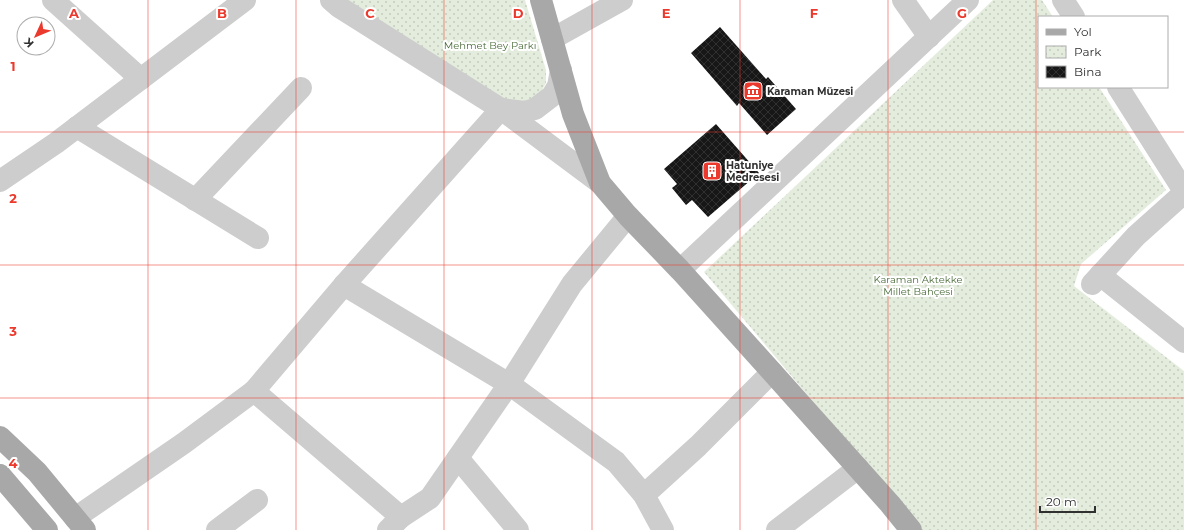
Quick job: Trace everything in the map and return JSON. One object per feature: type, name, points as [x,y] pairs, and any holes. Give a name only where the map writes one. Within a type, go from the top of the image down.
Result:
[{"type":"main road","points":[[542,0],[573,114],[600,183],[628,216],[680,270],[772,372],[911,530]]},
{"type":"main road","points":[[0,437],[37,472],[80,524]]},
{"type":"main road","points":[[0,475],[47,530]]},
{"type":"street","points":[[53,0],[141,79]]},
{"type":"street","points":[[0,181],[56,143],[246,0]]},
{"type":"street","points":[[331,0],[339,7],[501,108],[600,183]]},
{"type":"street","points":[[552,39],[622,0]]},
{"type":"street","points":[[903,0],[929,37]]},
{"type":"street","points":[[680,270],[968,0]]},
{"type":"street","points":[[1063,0],[1073,16]]},
{"type":"street","points":[[501,108],[524,112],[535,109],[552,96],[558,86],[561,70]]},
{"type":"street","points":[[195,200],[301,88]]},
{"type":"street","points":[[1119,88],[1184,192],[1136,236],[1096,280],[1184,342]]},
{"type":"street","points":[[80,524],[254,391],[344,285],[501,108]]},
{"type":"street","points":[[77,127],[258,238]]},
{"type":"street","points":[[254,391],[395,526],[430,498],[509,384],[572,284],[628,216]]},
{"type":"street","points":[[344,285],[509,384],[616,462],[644,495],[663,530]]},
{"type":"street","points":[[644,495],[698,446],[772,372]]},
{"type":"street","points":[[458,458],[518,530]]},
{"type":"street","points":[[778,530],[858,468]]},
{"type":"street","points":[[217,530],[257,500]]},
{"type":"green space","name":"Mehmet Bey Parkı","points":[[342,0],[525,0],[546,70],[546,83],[535,100],[511,106]]},
{"type":"green space","name":"Karaman Aktekke Millet Bahçesi","points":[[993,0],[1042,0],[1052,16],[1038,16],[1038,88],[1100,88],[1166,190],[1081,264],[1074,286],[1184,371],[1184,530],[921,530],[704,272]]},
{"type":"building","name":"Karaman Müzesi","points":[[720,27],[766,79],[768,77],[796,109],[767,135],[739,103],[737,106],[691,53]]},
{"type":"building","name":"Hatuniye Medresesi","points":[[716,124],[759,173],[708,217],[692,200],[686,205],[672,188],[677,184],[664,169]]},
{"type":"place","name":"Karaman Müzesi","points":[[753,91]]},
{"type":"place","name":"Hatuniye Medresesi","points":[[712,171]]}]
